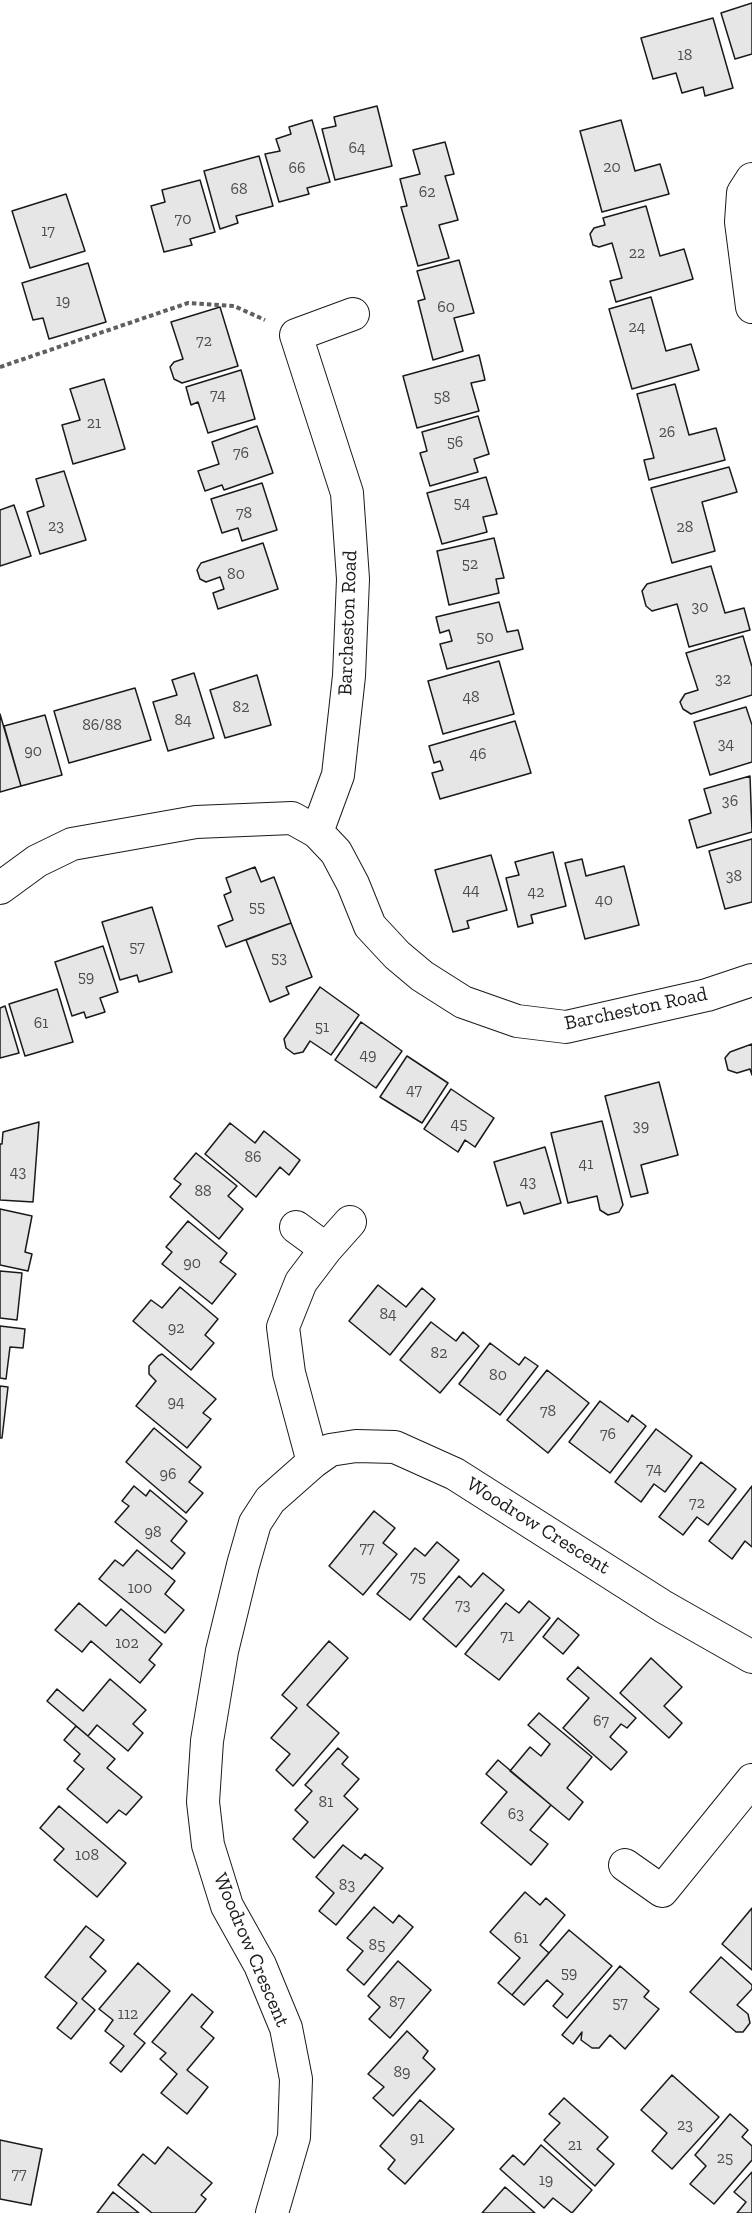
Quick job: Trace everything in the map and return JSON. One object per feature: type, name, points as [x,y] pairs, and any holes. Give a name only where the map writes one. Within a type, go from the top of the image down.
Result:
[{"type":"street","points":[[752,179],[743,193],[741,222],[752,307]]},
{"type":"street","points":[[296,335],[353,314]]},
{"type":"street","name":"Barcheston Road","points":[[296,335],[347,493],[353,579],[349,676],[338,775],[317,832]]},
{"type":"street","name":"Barcheston Road","points":[[0,888],[37,861],[72,844],[196,822],[292,818],[317,832],[336,852],[370,926],[397,955],[422,976],[463,1002],[517,1021],[566,1027],[707,995],[752,980]]},
{"type":"street","points":[[313,1462],[289,1373],[284,1327],[301,1282],[350,1222]]},
{"type":"street","points":[[296,1227],[326,1249]]},
{"type":"street","name":"Woodrow Crescent","points":[[272,2213],[294,2137],[296,2079],[286,2028],[260,1965],[227,1906],[208,1845],[203,1802],[207,1741],[222,1651],[255,1523],[270,1500],[330,1450],[356,1446],[395,1447],[455,1474],[664,1607],[752,1657]]},
{"type":"street","points":[[625,1865],[662,1891],[752,1780]]},
{"type":"path","points":[[0,367],[188,303],[234,306],[296,335]]},
{"type":"building","points":[[752,3],[752,54],[735,59],[721,13]]},
{"type":"building","points":[[713,18],[733,88],[705,96],[703,87],[682,93],[676,73],[653,79],[641,38]]},
{"type":"building","points":[[377,106],[392,166],[335,180],[322,129],[336,126],[334,117]]},
{"type":"building","points":[[312,120],[330,182],[307,188],[309,194],[279,202],[265,154],[280,151],[276,139],[291,134],[289,127]]},
{"type":"building","points":[[621,120],[635,171],[660,164],[669,194],[602,212],[580,131]]},
{"type":"building","points":[[445,142],[454,174],[445,176],[458,220],[439,225],[449,258],[418,266],[401,207],[407,206],[400,179],[420,174],[413,150]]},
{"type":"building","points":[[259,156],[273,206],[236,216],[238,223],[220,229],[204,171]]},
{"type":"building","points":[[200,180],[215,232],[190,239],[192,245],[164,252],[151,206],[165,202],[162,190]]},
{"type":"building","points":[[66,194],[85,251],[30,268],[12,211]]},
{"type":"building","points":[[646,206],[660,256],[684,249],[693,279],[616,302],[610,281],[622,278],[612,243],[599,247],[593,245],[590,234],[594,228],[605,225],[603,218]]},
{"type":"building","points":[[459,260],[474,313],[454,318],[463,351],[433,360],[418,301],[425,299],[417,271]]},
{"type":"building","points":[[88,263],[106,322],[49,339],[43,318],[33,320],[22,283]]},
{"type":"building","points":[[651,297],[666,351],[691,344],[699,370],[632,389],[609,309]]},
{"type":"building","points":[[220,307],[238,366],[182,383],[174,379],[170,367],[174,362],[183,359],[171,322]]},
{"type":"building","points":[[479,355],[485,380],[471,383],[479,411],[417,428],[403,376]]},
{"type":"building","points":[[241,370],[255,419],[208,433],[198,402],[191,405],[186,387]]},
{"type":"building","points":[[104,379],[125,449],[73,464],[62,425],[80,420],[70,389]]},
{"type":"building","points":[[675,384],[689,435],[716,428],[725,460],[649,480],[644,460],[654,458],[637,394]]},
{"type":"building","points":[[478,416],[489,454],[474,459],[478,472],[430,486],[420,453],[427,451],[422,432]]},
{"type":"building","points":[[257,426],[273,473],[224,490],[222,485],[205,491],[198,471],[219,464],[212,442]]},
{"type":"building","points":[[729,467],[737,492],[702,502],[715,551],[672,563],[651,488]]},
{"type":"building","points":[[64,471],[86,540],[40,554],[27,512],[44,506],[36,479]]},
{"type":"building","points":[[486,477],[497,514],[483,517],[487,532],[442,544],[427,493]]},
{"type":"building","points":[[262,483],[277,530],[242,541],[238,528],[222,533],[211,499]]},
{"type":"building","points":[[14,505],[31,556],[0,566],[0,510]]},
{"type":"building","points":[[494,538],[504,578],[496,579],[499,593],[449,605],[437,551]]},
{"type":"building","points":[[263,543],[278,589],[218,609],[213,593],[224,589],[220,577],[206,582],[200,579],[197,570],[201,563]]},
{"type":"building","points":[[711,566],[725,613],[744,608],[750,630],[689,647],[677,604],[652,611],[646,606],[642,591],[647,584]]},
{"type":"building","points":[[499,602],[507,632],[518,630],[523,649],[447,669],[440,644],[452,641],[449,630],[440,633],[436,617]]},
{"type":"building","points":[[743,636],[752,667],[752,695],[691,714],[683,709],[680,702],[685,694],[698,690],[686,653]]},
{"type":"building","points":[[499,661],[514,714],[443,734],[428,681]]},
{"type":"building","points":[[194,673],[214,738],[168,751],[153,702],[177,695],[172,680]]},
{"type":"building","points":[[257,675],[271,725],[225,738],[210,690]]},
{"type":"building","points":[[135,688],[151,740],[69,763],[54,711]]},
{"type":"building","points":[[746,707],[752,725],[752,762],[710,775],[694,722]]},
{"type":"building","points":[[0,714],[21,786],[0,792]]},
{"type":"building","points":[[45,715],[62,775],[21,786],[4,726]]},
{"type":"building","points":[[515,721],[531,773],[440,799],[432,773],[443,770],[440,761],[434,763],[429,746]]},
{"type":"building","points":[[750,776],[752,832],[697,848],[689,820],[711,813],[704,789]]},
{"type":"building","points":[[752,839],[752,902],[725,909],[709,851]]},
{"type":"building","points":[[553,852],[566,906],[531,915],[533,923],[518,927],[506,878],[519,875],[515,862]]},
{"type":"building","points":[[491,855],[507,910],[467,921],[469,928],[453,932],[435,870]]},
{"type":"building","points":[[582,859],[586,876],[624,866],[639,925],[585,939],[565,863]]},
{"type":"building","points":[[255,867],[261,882],[274,877],[291,923],[226,947],[218,926],[233,920],[224,895],[231,892],[226,878]]},
{"type":"building","points":[[152,907],[172,972],[139,982],[137,975],[120,980],[102,922]]},
{"type":"building","points":[[291,923],[312,977],[286,987],[289,994],[270,1002],[246,940]]},
{"type":"building","points":[[103,946],[118,992],[100,998],[105,1012],[86,1018],[84,1012],[72,1016],[55,962]]},
{"type":"building","points":[[320,987],[359,1015],[331,1055],[310,1041],[303,1052],[294,1054],[286,1048],[284,1039]]},
{"type":"building","points":[[57,989],[73,1042],[25,1056],[9,1004]]},
{"type":"building","points":[[5,1006],[19,1053],[0,1058],[0,1008]]},
{"type":"building","points":[[361,1022],[402,1051],[376,1088],[335,1060]]},
{"type":"building","points":[[752,1044],[752,1075],[750,1069],[737,1073],[728,1070],[725,1058],[730,1052]]},
{"type":"building","points":[[407,1056],[448,1083],[422,1123],[380,1097]]},
{"type":"building","points":[[659,1082],[678,1155],[641,1165],[648,1193],[631,1197],[605,1096]]},
{"type":"building","points":[[451,1089],[494,1118],[475,1147],[465,1140],[458,1152],[424,1129]]},
{"type":"building","points":[[602,1121],[623,1205],[619,1212],[608,1215],[600,1210],[597,1196],[568,1203],[551,1133]]},
{"type":"building","points":[[39,1122],[33,1202],[0,1200],[0,1144],[2,1144],[3,1132]]},
{"type":"building","points":[[230,1123],[255,1143],[264,1131],[300,1160],[289,1175],[280,1167],[256,1197],[205,1154]]},
{"type":"building","points":[[545,1147],[561,1203],[524,1214],[520,1202],[507,1206],[494,1162]]},
{"type":"building","points":[[196,1153],[237,1186],[228,1196],[243,1209],[219,1239],[170,1197],[181,1184],[174,1179]]},
{"type":"building","points":[[0,1209],[32,1216],[25,1252],[32,1254],[28,1271],[0,1265]]},
{"type":"building","points":[[188,1221],[227,1253],[220,1262],[236,1274],[212,1304],[162,1264],[172,1252],[166,1247]]},
{"type":"building","points":[[0,1271],[22,1273],[17,1320],[0,1318]]},
{"type":"building","points":[[378,1285],[406,1307],[422,1288],[435,1299],[390,1355],[349,1321]]},
{"type":"building","points":[[180,1287],[218,1319],[205,1335],[214,1343],[191,1370],[133,1321],[151,1300],[162,1308]]},
{"type":"building","points":[[431,1322],[456,1341],[463,1332],[479,1346],[440,1393],[400,1360]]},
{"type":"building","points":[[0,1326],[25,1329],[23,1348],[10,1347],[6,1379],[0,1378]]},
{"type":"building","points":[[490,1343],[519,1365],[525,1357],[538,1366],[500,1415],[459,1384]]},
{"type":"building","points":[[162,1354],[216,1399],[203,1413],[211,1419],[187,1448],[136,1406],[156,1381],[149,1374],[149,1366]]},
{"type":"building","points":[[547,1370],[589,1403],[548,1453],[507,1420]]},
{"type":"building","points":[[0,1386],[8,1387],[2,1438],[0,1438]]},
{"type":"building","points":[[600,1401],[628,1422],[632,1415],[646,1426],[610,1473],[569,1442]]},
{"type":"building","points":[[154,1428],[201,1467],[189,1482],[203,1493],[186,1513],[126,1462]]},
{"type":"building","points":[[656,1429],[692,1456],[665,1492],[654,1484],[641,1502],[615,1482]]},
{"type":"building","points":[[701,1462],[736,1489],[708,1525],[697,1517],[683,1535],[659,1517]]},
{"type":"building","points":[[134,1486],[146,1496],[150,1490],[187,1521],[171,1541],[185,1553],[172,1569],[115,1522],[129,1506],[122,1501]]},
{"type":"building","points":[[752,1486],[752,1547],[745,1541],[732,1559],[709,1541]]},
{"type":"building","points":[[374,1511],[395,1528],[383,1543],[397,1554],[363,1595],[329,1566]]},
{"type":"building","points":[[437,1542],[459,1560],[410,1620],[377,1594],[415,1548],[425,1556]]},
{"type":"building","points":[[137,1550],[175,1581],[165,1594],[184,1610],[165,1633],[99,1579],[115,1560],[123,1566]]},
{"type":"building","points":[[483,1573],[504,1590],[456,1647],[423,1619],[459,1576],[471,1587]]},
{"type":"building","points":[[529,1601],[550,1618],[499,1680],[465,1654],[506,1603],[519,1613]]},
{"type":"building","points":[[79,1603],[106,1626],[121,1609],[162,1644],[149,1660],[155,1665],[140,1683],[91,1641],[82,1652],[55,1630]]},
{"type":"building","points":[[558,1618],[579,1635],[563,1654],[543,1637]]},
{"type":"building","points":[[329,1641],[348,1658],[307,1705],[339,1733],[293,1786],[276,1770],[290,1754],[271,1738],[297,1708],[282,1695]]},
{"type":"building","points":[[651,1658],[682,1687],[664,1706],[682,1723],[669,1738],[620,1693]]},
{"type":"building","points":[[578,1667],[636,1718],[627,1728],[621,1724],[610,1737],[627,1752],[611,1770],[563,1728],[589,1698],[567,1679]]},
{"type":"building","points":[[110,1679],[146,1710],[133,1724],[143,1733],[128,1751],[97,1725],[88,1736],[47,1701],[57,1689],[83,1711]]},
{"type":"building","points":[[539,1713],[592,1757],[567,1788],[583,1802],[569,1820],[510,1771],[530,1747],[541,1756],[550,1744],[528,1725]]},
{"type":"building","points":[[76,1726],[115,1759],[107,1768],[142,1797],[126,1815],[119,1810],[107,1823],[67,1789],[84,1769],[74,1761],[80,1754],[64,1740]]},
{"type":"building","points":[[338,1748],[348,1757],[342,1764],[359,1779],[344,1796],[358,1809],[314,1858],[293,1839],[308,1822],[295,1810],[312,1791],[305,1785]]},
{"type":"building","points":[[498,1760],[551,1805],[530,1830],[548,1844],[531,1865],[481,1823],[507,1792],[486,1774]]},
{"type":"building","points":[[59,1806],[126,1863],[97,1897],[54,1860],[64,1849],[40,1828]]},
{"type":"building","points":[[343,1845],[361,1859],[365,1854],[383,1868],[336,1925],[319,1911],[334,1893],[316,1877]]},
{"type":"building","points":[[525,1892],[540,1905],[546,1898],[565,1915],[540,1945],[549,1953],[512,1995],[498,1983],[520,1958],[490,1932]]},
{"type":"building","points":[[374,1907],[393,1923],[399,1915],[413,1927],[364,1985],[347,1970],[363,1951],[347,1938]]},
{"type":"building","points":[[752,1908],[752,1970],[722,1944]]},
{"type":"building","points":[[86,1926],[104,1940],[90,1957],[106,1971],[82,1999],[95,2010],[71,2039],[57,2028],[77,2003],[45,1977]]},
{"type":"building","points":[[569,1930],[612,1966],[567,2018],[553,2006],[563,1994],[547,1980],[524,2005],[512,1995]]},
{"type":"building","points":[[721,1957],[752,1985],[752,1989],[737,2005],[748,2014],[750,2023],[743,2032],[736,2032],[690,1992]]},
{"type":"building","points":[[398,1961],[431,1990],[390,2038],[369,2019],[380,2007],[368,1996]]},
{"type":"building","points":[[138,1963],[170,1991],[134,2034],[145,2043],[121,2072],[110,2063],[124,2046],[105,2031],[113,2020],[99,2009]]},
{"type":"building","points":[[620,1966],[649,1991],[644,1997],[659,2009],[625,2049],[610,2035],[599,2048],[592,2048],[581,2040],[582,2032],[573,2044],[562,2035]]},
{"type":"building","points":[[192,1994],[213,2012],[201,2027],[214,2038],[187,2070],[208,2087],[187,2114],[161,2093],[177,2074],[160,2059],[166,2053],[152,2042]]},
{"type":"building","points":[[407,2031],[428,2051],[423,2058],[435,2069],[393,2116],[373,2098],[384,2087],[368,2074]]},
{"type":"building","points":[[672,2075],[719,2117],[672,2169],[652,2151],[667,2133],[641,2110]]},
{"type":"building","points":[[564,2098],[608,2137],[597,2149],[614,2164],[595,2186],[544,2140],[560,2123],[549,2114]]},
{"type":"building","points":[[420,2100],[454,2129],[405,2184],[388,2169],[395,2160],[380,2146]]},
{"type":"building","points":[[730,2114],[748,2130],[742,2137],[752,2146],[752,2160],[714,2204],[690,2184],[706,2166],[695,2155]]},
{"type":"building","points":[[0,2140],[42,2149],[31,2205],[0,2199]]},
{"type":"building","points":[[541,2145],[592,2190],[572,2213],[553,2198],[544,2208],[500,2169],[513,2155],[524,2165]]},
{"type":"building","points":[[168,2147],[212,2183],[201,2195],[206,2199],[195,2213],[152,2213],[118,2185],[143,2154],[155,2164]]},
{"type":"building","points":[[752,2172],[752,2213],[737,2213],[746,2202],[734,2192]]},
{"type":"building","points":[[505,2187],[535,2213],[482,2213]]},
{"type":"building","points":[[113,2192],[139,2213],[97,2213]]}]
